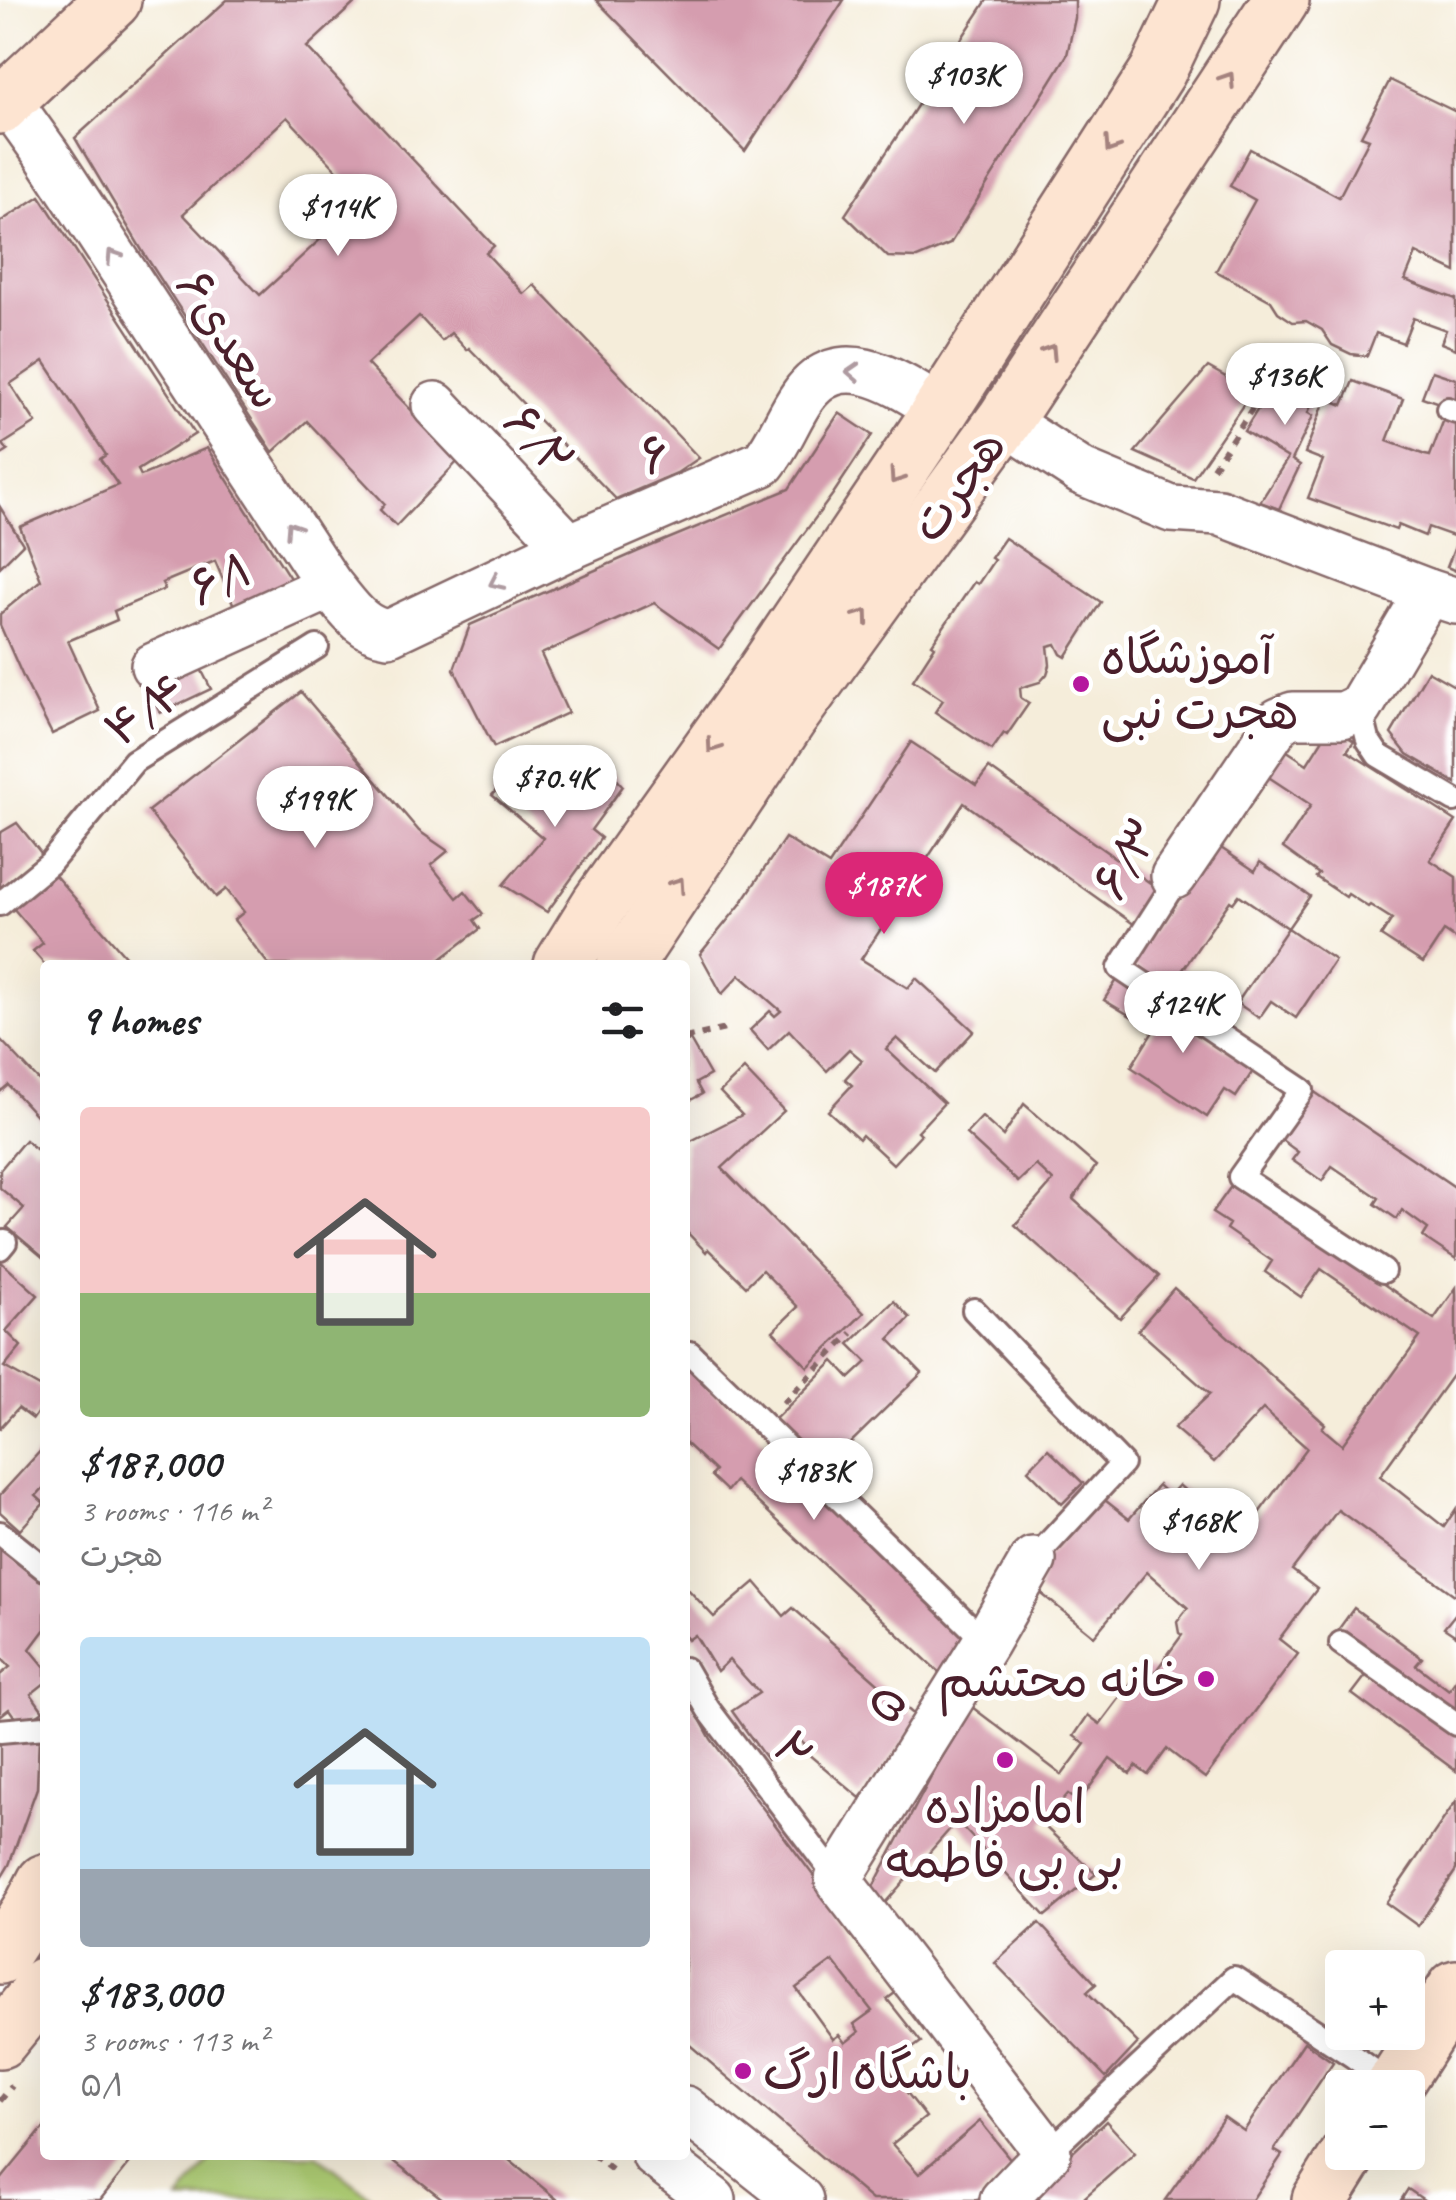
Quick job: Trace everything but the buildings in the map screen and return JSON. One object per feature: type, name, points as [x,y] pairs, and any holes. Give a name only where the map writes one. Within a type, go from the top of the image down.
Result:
[{"type":"main road","points":[[4,102],[114,0]]},
{"type":"main road","points":[[1157,0],[1158,71]]},
{"type":"main road","name":"هجرت","points":[[565,960],[599,905],[751,692],[941,410],[1158,71],[1192,0]]},
{"type":"main road","name":"هجرت","points":[[627,960],[789,718],[1004,421],[1282,4]]},
{"type":"main road","points":[[0,1956],[40,1892]]},
{"type":"main road","points":[[0,2040],[40,1990]]},
{"type":"main road","points":[[1404,2070],[1452,2002]]},
{"type":"main road","points":[[1320,2200],[1339,2170]]},
{"type":"street","name":"سعدی۶","points":[[4,102],[58,171],[330,586],[361,622],[374,630]]},
{"type":"street","name":"۶","points":[[374,630],[388,633],[570,547],[763,463],[804,394],[839,370],[861,369],[898,384],[941,410]]},
{"type":"street","name":"۶/۲","points":[[435,404],[570,547]]},
{"type":"street","points":[[1004,421],[1082,472],[1171,509],[1219,512],[1442,596],[1360,707]]},
{"type":"street","name":"۶/۱","points":[[154,666],[330,586]]},
{"type":"street","name":"۶/۳","points":[[1174,876],[1279,721],[1293,715],[1344,715],[1360,707]]},
{"type":"street","name":"۵","points":[[838,1880],[1033,1560]]},
{"type":"street","points":[[838,1880],[1048,2153],[1003,2200]]},
{"type":"street","points":[[690,2114],[800,2200]]},
{"type":"street","points":[[661,2160],[713,2200]]},
{"type":"lane","name":"۴/۴","points":[[0,904],[50,863],[134,761],[317,647]]},
{"type":"lane","points":[[1360,707],[1368,740],[1378,755],[1454,800]]},
{"type":"lane","name":"۶/۳","points":[[1174,876],[1168,893],[1120,968],[1302,1090],[1240,1177],[1383,1272]]},
{"type":"lane","points":[[974,1310],[1122,1464],[1033,1560]]},
{"type":"lane","points":[[690,1353],[986,1642]]},
{"type":"lane","points":[[0,1533],[40,1565]]},
{"type":"lane","points":[[1341,1644],[1456,1724]]},
{"type":"lane","name":"۲","points":[[690,1677],[708,1709],[838,1880]]},
{"type":"lane","points":[[0,1732],[40,1728]]},
{"type":"lane","points":[[1048,2153],[1234,1978],[1372,2070]]},
{"type":"path","points":[[1194,510],[1201,487],[1263,392]]},
{"type":"path","points":[[690,1037],[730,1028]]},
{"type":"path","points":[[762,1424],[852,1332]]},
{"type":"green space","points":[[211,2160],[323,2160],[375,2200],[179,2200]]},
{"type":"place","name":"آموزشگاه هجرت نبی","points":[[1081,684]]},
{"type":"place","name":"خانه محتشم","points":[[1206,1679]]},
{"type":"place","name":"امامزاده بی بی فاطمه","points":[[1005,1760]]},
{"type":"place","name":"باشگاه ارگ","points":[[743,2071]]}]
